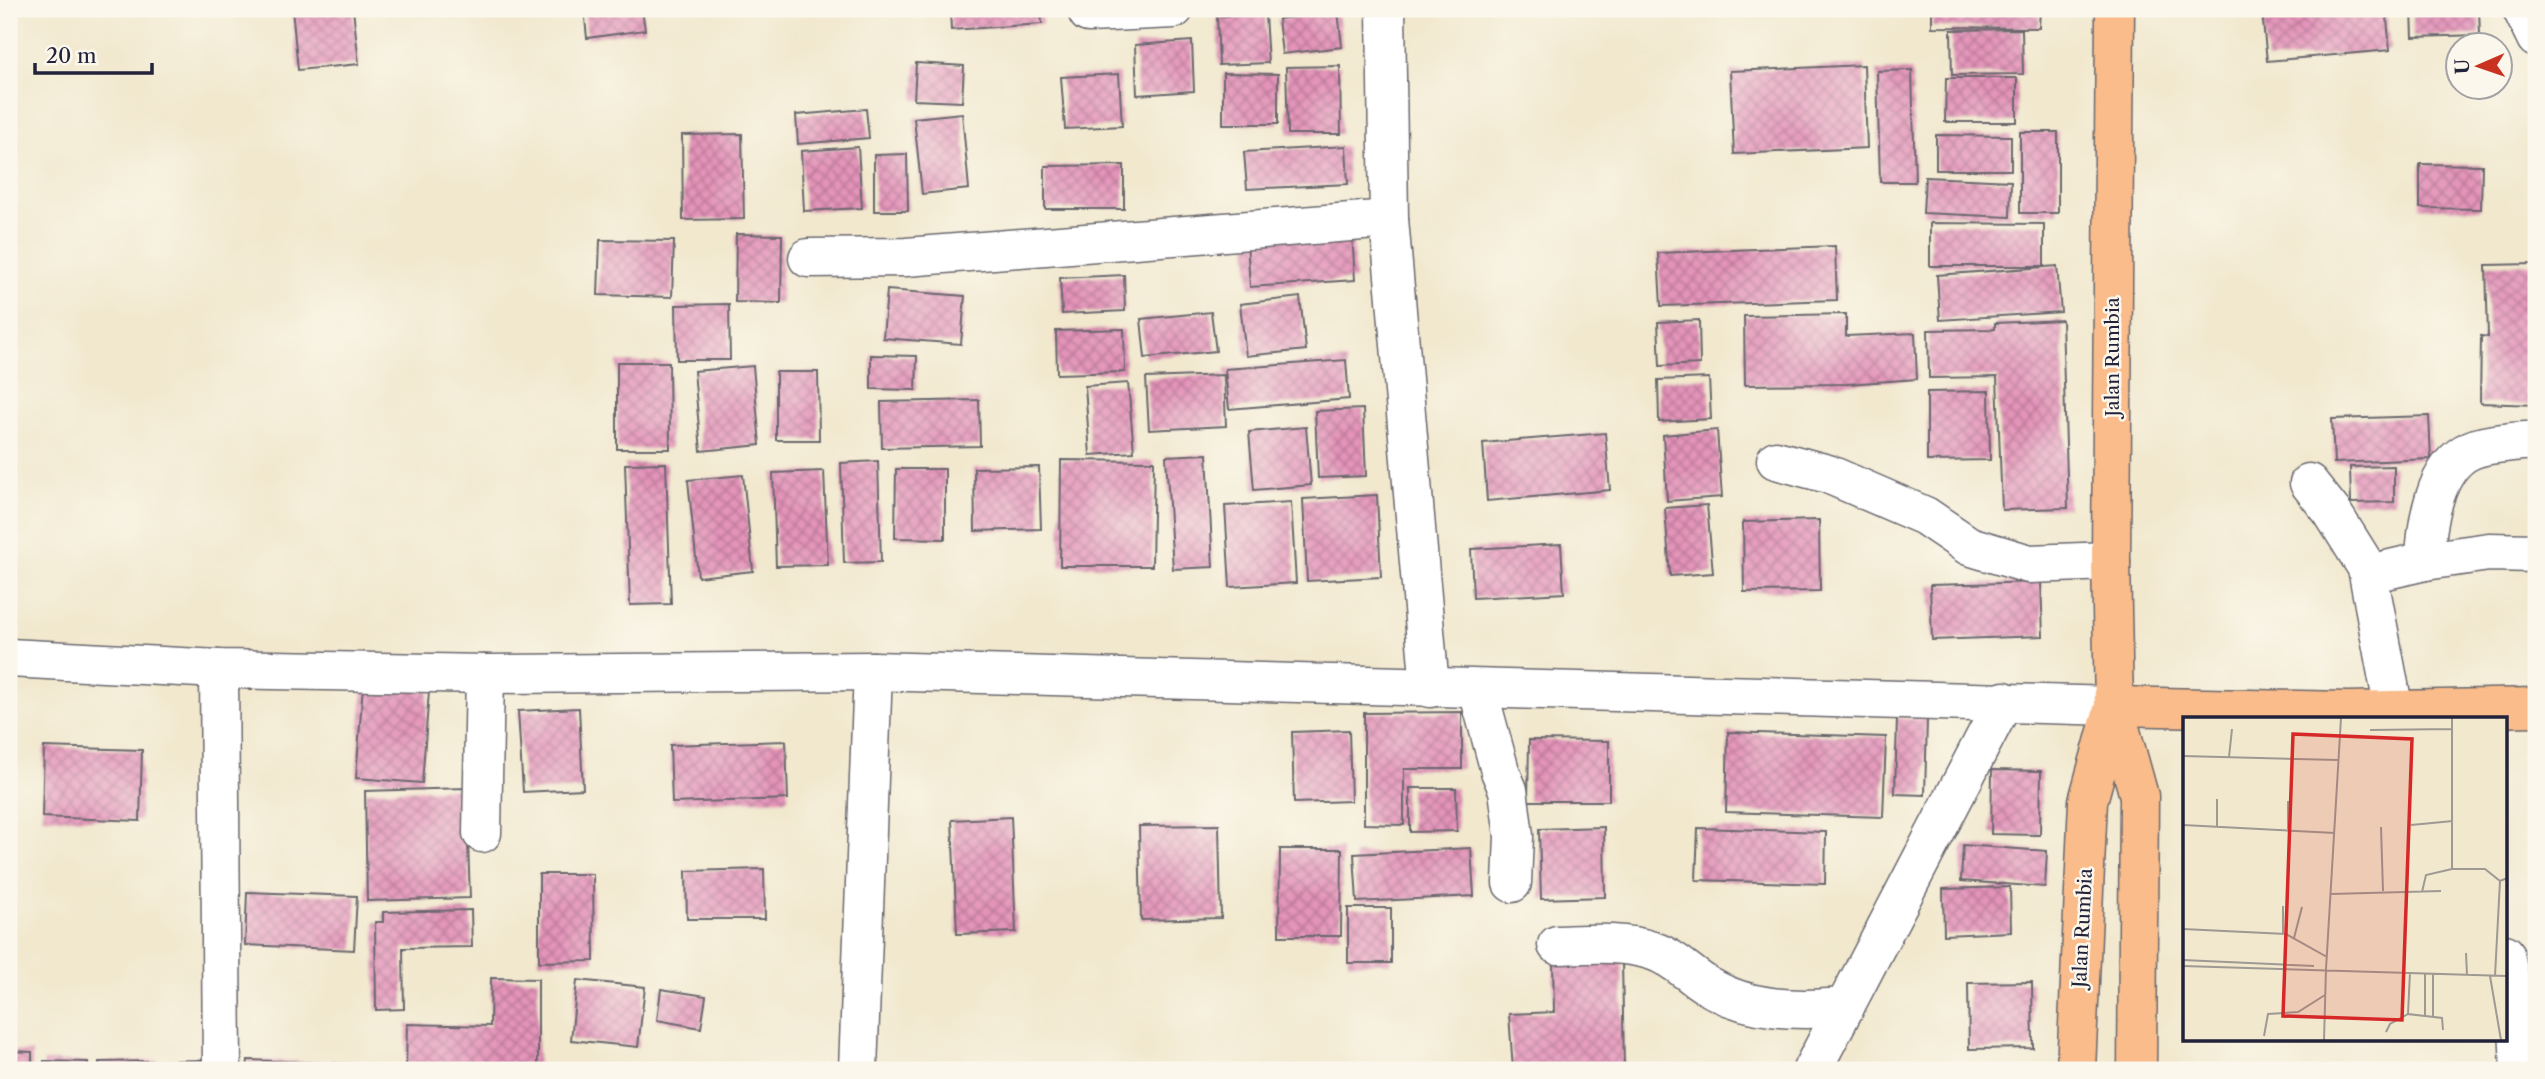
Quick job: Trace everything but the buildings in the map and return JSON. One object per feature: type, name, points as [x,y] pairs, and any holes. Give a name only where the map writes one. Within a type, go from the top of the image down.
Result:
[{"type":"main road","name":"Jalan Rumbia","points":[[2115,9],[2111,561],[2114,706],[2139,796],[2137,1070]]},
{"type":"main road","name":"Jalan Rumbia","points":[[2076,1070],[2088,801],[2114,706]]},
{"type":"main road","points":[[2114,706],[2347,715],[2536,707]]},
{"type":"street","points":[[1088,13],[1174,9]]},
{"type":"street","points":[[1385,9],[1389,219],[1430,688]]},
{"type":"street","points":[[2522,9],[2536,38]]},
{"type":"street","points":[[808,258],[906,257],[1389,219]]},
{"type":"street","points":[[2425,561],[2434,495],[2449,468],[2470,450],[2497,444],[2536,441]]},
{"type":"street","points":[[1776,460],[1828,474],[1925,516],[1969,546],[2029,564],[2111,561]]},
{"type":"street","points":[[2309,483],[2339,522],[2370,574],[2394,711]]},
{"type":"street","points":[[2370,574],[2425,561],[2489,552],[2536,552]]},
{"type":"street","points":[[9,659],[219,669],[485,674],[873,671],[2114,706]]},
{"type":"street","points":[[219,669],[222,1070]]},
{"type":"street","points":[[859,1070],[873,671]]},
{"type":"street","points":[[482,833],[485,674]]},
{"type":"street","points":[[1478,690],[1495,756],[1508,790],[1514,836],[1511,883]]},
{"type":"street","points":[[1812,1070],[2004,701]]},
{"type":"street","points":[[1556,945],[1630,945],[1656,952],[1676,962],[1699,981],[1725,996],[1762,1006],[1808,1010],[1844,1007]]},
{"type":"street","points":[[2506,959],[2518,1024],[2520,1070]]}]
